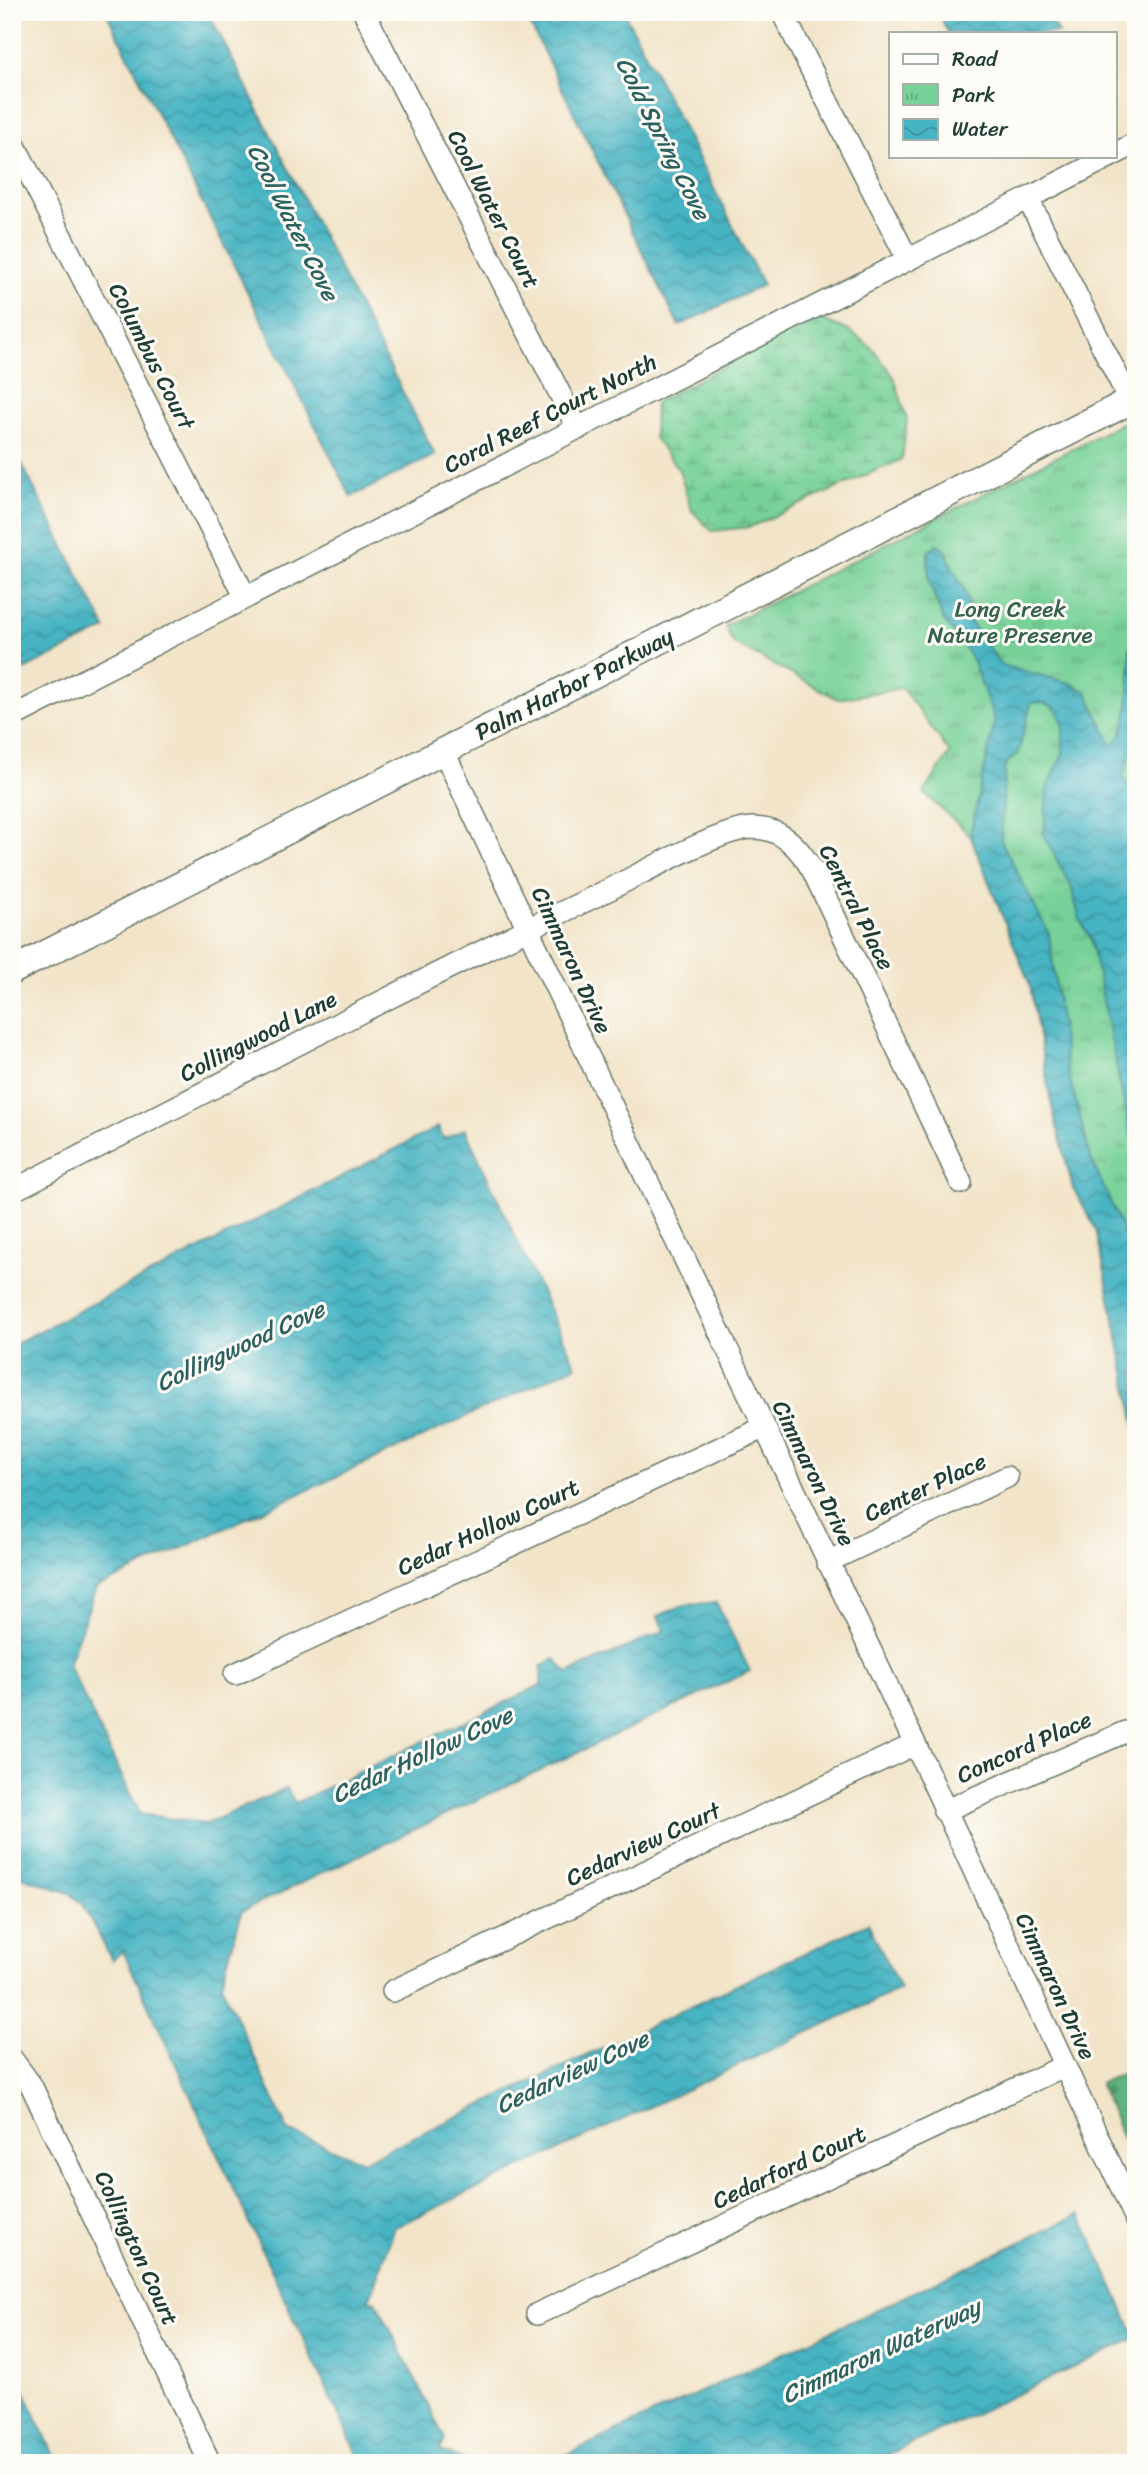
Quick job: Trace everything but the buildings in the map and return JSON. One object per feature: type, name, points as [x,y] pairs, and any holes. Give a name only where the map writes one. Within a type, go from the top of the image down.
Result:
[{"type":"street","name":"Cool Water Court","points":[[364,12],[578,429]]},
{"type":"street","points":[[782,12],[908,260]]},
{"type":"street","name":"Columbus Court","points":[[12,140],[245,596]]},
{"type":"street","name":"Coral Reef Court North","points":[[1116,153],[1136,143]]},
{"type":"street","name":"Coral Reef Court North","points":[[12,717],[1107,158]]},
{"type":"street","points":[[1028,199],[1133,399]]},
{"type":"street","name":"Palm Harbor Parkway","points":[[12,971],[1133,399]]},
{"type":"street","name":"Cimmaron Drive","points":[[443,750],[915,1744],[1136,2219]]},
{"type":"street","name":"Central Place","points":[[528,928],[729,833],[751,828],[784,837],[801,850],[821,885],[961,1183]]},
{"type":"street","name":"Collingwood Lane","points":[[12,1191],[528,928]]},
{"type":"street","name":"Cedar Hollow Court","points":[[235,1674],[763,1428]]},
{"type":"street","name":"Center Place","points":[[827,1562],[1007,1477]]},
{"type":"street","name":"Concord Place","points":[[944,1811],[1125,1732]]},
{"type":"street","name":"Cedarview Court","points":[[393,1991],[915,1744]]},
{"type":"street","name":"Collington Court","points":[[12,2059],[31,2085],[210,2463]]},
{"type":"street","name":"Cedarford Court","points":[[537,2315],[1064,2066]]},
{"type":"green space","points":[[814,317],[850,331],[873,349],[894,377],[907,419],[902,459],[750,527],[712,531],[692,511],[679,470],[654,438],[655,403]]},
{"type":"green space","name":"Long Creek Nature Preserve","points":[[1136,416],[1136,1223],[1096,1229],[1073,1188],[1051,1102],[1030,985],[970,835],[924,793],[950,753],[902,688],[838,699],[733,643],[725,626]]},
{"type":"green space","points":[[1136,2068],[1136,2168],[1099,2083]]},
{"type":"water","name":"Cool Water Cove","points":[[106,12],[208,12],[435,455],[351,497]]},
{"type":"water","name":"Cold Spring Cove","points":[[524,12],[624,12],[763,285],[679,326]]},
{"type":"water","points":[[938,12],[1047,12],[1057,32],[948,32]]},
{"type":"water","points":[[12,445],[106,629],[24,670],[12,647]]},
{"type":"water","points":[[937,544],[947,552],[965,590],[967,617],[1001,665],[1070,683],[1087,692],[1111,744],[1118,739],[1127,715],[1130,646],[1136,663],[1136,736],[1123,776],[1136,802],[1136,1148],[1129,1128],[1091,940],[1080,920],[1071,886],[1044,836],[1047,789],[1063,754],[1063,723],[1056,708],[1043,702],[1031,703],[1018,753],[1005,765],[1001,841],[1049,934],[1066,1065],[1091,1159],[1123,1230],[1136,1273],[1136,1427],[1096,1229],[1073,1188],[1051,1102],[1030,985],[970,835],[995,721],[974,664],[964,646],[943,620],[929,581],[928,552]]},
{"type":"water","points":[[438,1127],[444,1139],[465,1129],[576,1366],[96,1588],[68,1664],[140,1814],[206,1824],[287,1788],[295,1803],[541,1685],[541,1666],[555,1659],[568,1673],[664,1631],[658,1616],[684,1605],[716,1602],[750,1671],[242,1911],[221,1984],[288,2131],[363,2161],[868,1923],[900,1989],[395,2227],[369,2300],[376,2301],[445,2439],[440,2451],[474,2463],[361,2463],[123,1951],[112,1960],[82,1904],[70,1893],[12,1874],[12,1345]]},
{"type":"water","name":"Cimmaron Waterway","points":[[1080,2214],[1136,2338],[870,2463],[549,2463]]},
{"type":"water","points":[[12,2365],[58,2463],[12,2463]]},
{"type":"water label","name":"Collingwood Cove","points":[[240,1346]]},
{"type":"water label","name":"Cedar Hollow Cove","points":[[422,1755]]},
{"type":"water label","name":"Cedarview Cove","points":[[572,2072]]}]
